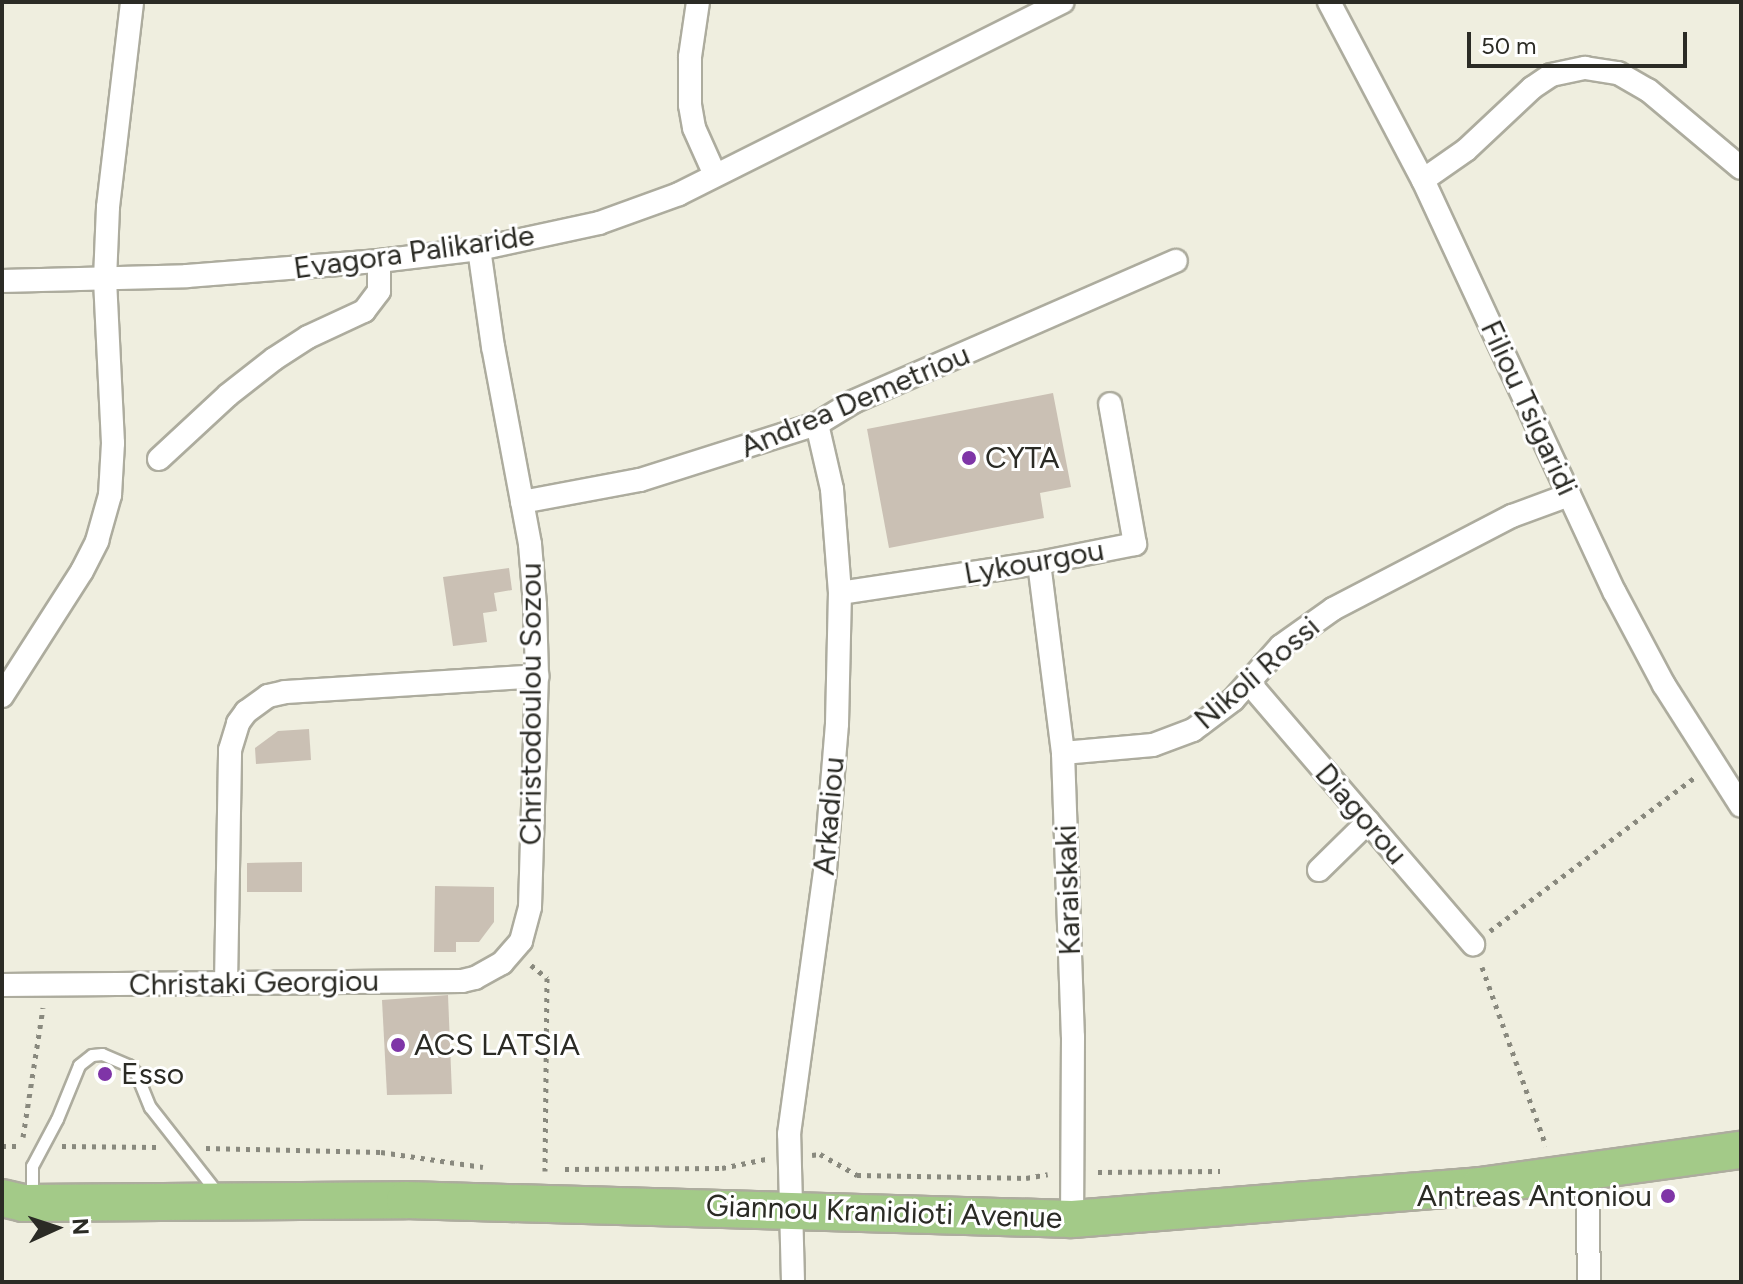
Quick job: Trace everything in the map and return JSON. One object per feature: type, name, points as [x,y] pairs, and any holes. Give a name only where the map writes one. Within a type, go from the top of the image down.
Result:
[{"type":"main road","name":"Giannou Kranidioti Avenue","points":[[15,1204],[536,1203],[792,1208],[1072,1219],[1572,1176],[1741,1150]]},
{"type":"street","points":[[2,696],[82,571],[104,520],[110,495],[113,443],[105,279],[108,207],[132,2]]},
{"type":"street","points":[[698,2],[690,57],[690,105],[694,128],[715,175]]},
{"type":"street","name":"Evagora Palikaride","points":[[2,281],[264,271],[379,261],[479,249],[625,216],[715,175],[1063,2]]},
{"type":"street","name":"Filiou Tsigaridi","points":[[1329,2],[1423,180],[1569,495],[1664,685],[1741,806]]},
{"type":"street","points":[[1423,180],[1466,150],[1532,88],[1551,75],[1585,68],[1618,73],[1648,90],[1741,168]]},
{"type":"street","name":"Christodoulou Sozou","points":[[479,249],[533,574],[537,676],[530,907],[521,941],[508,957]]},
{"type":"street","points":[[159,459],[228,395],[274,359],[308,337],[364,311],[379,291],[379,261]]},
{"type":"street","name":"Andrea Demetriou","points":[[522,502],[684,468],[817,424],[855,401],[1176,261]]},
{"type":"street","name":"Lykourgou","points":[[840,593],[1039,563],[1135,544],[1110,404]]},
{"type":"street","name":"Arkadiou","points":[[793,1282],[789,1134],[831,806],[840,593],[832,489],[817,424]]},
{"type":"street","name":"Nikoli Rossi","points":[[1063,753],[1119,751],[1173,740],[1212,718],[1250,684],[1281,646],[1333,609],[1512,516],[1569,495]]},
{"type":"street","name":"Karaiskaki","points":[[1039,563],[1063,753],[1073,1037],[1072,1219]]},
{"type":"street","points":[[226,984],[230,750],[238,723],[246,712],[268,696],[285,692],[537,676]]},
{"type":"street","name":"Diagorou","points":[[1250,684],[1473,944]]},
{"type":"street","points":[[1319,870],[1368,822]]},
{"type":"street","name":"Christaki Georgiou","points":[[2,985],[462,981],[508,957]]},
{"type":"street","points":[[1572,1176],[1589,1282]]},
{"type":"lane","points":[[15,1204],[30,1177],[37,1154],[57,1119],[79,1065],[92,1055],[102,1054],[128,1065],[136,1073],[150,1107],[224,1202]]},
{"type":"path","points":[[1572,1176],[1473,944],[1714,763]]},
{"type":"path","points":[[508,957],[547,978],[546,1169],[536,1203]]},
{"type":"path","points":[[22,1146],[47,985]]},
{"type":"building","name":"CYTA","points":[[1053,393],[1071,487],[1040,493],[1044,518],[889,548],[867,429]]},
{"type":"building","points":[[509,568],[512,590],[494,593],[497,611],[483,613],[487,642],[453,646],[443,577]]},
{"type":"building","points":[[309,729],[311,760],[256,764],[255,748],[278,731]]},
{"type":"building","points":[[302,862],[302,892],[247,892],[247,863]]},
{"type":"building","points":[[435,886],[494,887],[494,922],[479,942],[456,942],[456,952],[434,952]]},
{"type":"building","points":[[448,995],[452,1094],[387,1095],[382,1000]]},
{"type":"place","name":"CYTA","points":[[969,458]]},
{"type":"place","name":"ACS LATSIA","points":[[398,1045]]},
{"type":"place","name":"Esso","points":[[105,1074]]},
{"type":"place","name":"Antreas Antoniou","points":[[1668,1196]]}]
